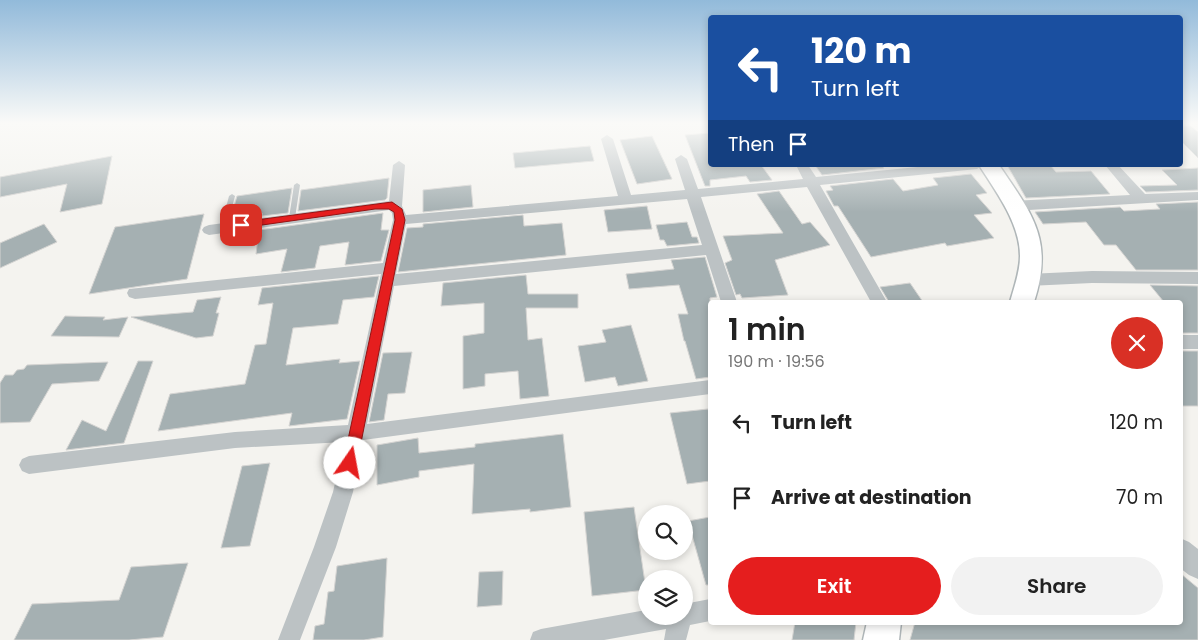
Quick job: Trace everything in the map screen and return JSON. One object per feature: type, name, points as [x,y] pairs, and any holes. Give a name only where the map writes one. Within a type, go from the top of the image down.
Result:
[{"type":"main road","points":[[990,167],[1026,232],[1031,249],[1031,269],[1023,300]]},
{"type":"main road","points":[[881,640],[884,625]]},
{"type":"street","points":[[611,152],[626,199]]},
{"type":"street","points":[[681,159],[728,300]]},
{"type":"street","points":[[288,640],[325,548],[340,502],[357,433],[398,214],[399,165]]},
{"type":"street","points":[[803,167],[878,300]]},
{"type":"street","points":[[398,214],[626,199],[812,182],[937,167]]},
{"type":"street","points":[[1113,167],[1142,200]]},
{"type":"street","points":[[1013,206],[1198,196]]},
{"type":"street","points":[[217,228],[375,206],[392,205],[398,214]]},
{"type":"street","points":[[135,293],[710,249]]},
{"type":"street","points":[[1028,280],[1198,278]]},
{"type":"street","points":[[1183,342],[1198,342]]},
{"type":"street","points":[[29,465],[235,440],[357,433],[708,387]]},
{"type":"street","points":[[1183,554],[1198,566]]},
{"type":"street","points":[[693,613],[708,610]]},
{"type":"street","points":[[541,640],[638,623]]},
{"type":"street","points":[[675,640],[679,625]]},
{"type":"lane","points":[[292,218],[297,185]]},
{"type":"lane","points":[[217,228],[232,196]]},
{"type":"building","points":[[592,152],[594,161],[515,168],[513,153]]},
{"type":"building","points":[[625,152],[659,152],[672,179],[637,184]]},
{"type":"building","points":[[692,152],[708,152],[708,167],[762,167],[772,180],[750,182],[746,176],[710,180],[710,186],[705,186]]},
{"type":"building","points":[[1192,152],[1198,152],[1198,158]]},
{"type":"building","points":[[112,156],[102,204],[60,212],[67,184],[0,197],[0,177]]},
{"type":"building","points":[[816,167],[884,168],[822,175]]},
{"type":"building","points":[[1008,167],[1052,167],[1056,172],[1091,171],[1110,194],[1026,198]]},
{"type":"building","points":[[1198,168],[1198,190],[1146,192],[1140,186],[1177,185],[1162,170]]},
{"type":"building","points":[[971,174],[987,193],[976,195],[992,213],[974,215],[994,238],[947,246],[945,243],[871,257],[838,206],[834,206],[826,191],[833,190],[830,186],[893,179],[903,191],[938,185],[933,178]]},
{"type":"building","points":[[389,178],[387,198],[385,200],[298,211],[301,190]]},
{"type":"building","points":[[471,185],[473,207],[423,212],[423,190]]},
{"type":"building","points":[[292,188],[288,213],[262,216],[262,213],[231,217],[237,196]]},
{"type":"building","points":[[779,191],[802,224],[810,222],[830,245],[775,260],[788,295],[742,298],[740,294],[736,295],[725,263],[732,260],[723,236],[783,233],[757,194]]},
{"type":"building","points":[[1198,202],[1198,270],[1136,270],[1116,245],[1104,245],[1086,222],[1043,224],[1035,212],[1120,207],[1124,211],[1160,209],[1156,204]]},
{"type":"building","points":[[647,206],[652,229],[608,232],[604,210]]},
{"type":"building","points":[[383,213],[381,230],[389,230],[381,261],[345,265],[349,242],[320,246],[315,268],[281,272],[287,249],[256,254],[259,230]]},
{"type":"building","points":[[204,214],[187,279],[89,294],[115,227]]},
{"type":"building","points":[[523,215],[524,226],[562,223],[566,255],[398,272],[407,228],[423,227],[423,224]]},
{"type":"building","points":[[687,222],[692,237],[697,237],[699,243],[667,246],[664,240],[660,240],[656,225]]},
{"type":"building","points":[[44,224],[57,242],[0,268],[0,243]]},
{"type":"building","points":[[705,257],[717,297],[708,300],[708,377],[696,379],[684,341],[678,314],[688,314],[679,285],[629,289],[626,274],[674,269],[671,260]]},
{"type":"building","points":[[526,275],[528,294],[578,294],[578,308],[526,308],[528,340],[542,338],[549,396],[520,399],[518,371],[485,374],[485,386],[463,389],[463,336],[484,333],[484,303],[441,306],[443,283]]},
{"type":"building","points":[[379,276],[374,297],[343,300],[338,324],[293,328],[286,365],[340,359],[339,363],[360,361],[347,419],[289,426],[292,413],[158,431],[170,394],[245,384],[255,345],[266,344],[273,303],[258,305],[262,288]]},
{"type":"building","points":[[910,283],[922,300],[888,300],[880,287]]},
{"type":"building","points":[[1150,285],[1198,286],[1198,333],[1183,333],[1183,300],[1162,300]]},
{"type":"building","points":[[221,297],[216,313],[219,313],[213,336],[196,338],[131,317],[193,312],[197,300]]},
{"type":"building","points":[[65,316],[105,317],[103,320],[128,317],[119,337],[51,336]]},
{"type":"building","points":[[631,325],[648,381],[618,386],[615,377],[585,382],[578,346],[606,342],[602,330]]},
{"type":"building","points":[[1183,351],[1198,351],[1198,406],[1183,406]]},
{"type":"building","points":[[412,352],[405,393],[388,394],[384,420],[369,422],[383,353]]},
{"type":"building","points":[[138,361],[153,361],[124,443],[66,450],[82,420],[106,431]]},
{"type":"building","points":[[108,362],[99,381],[52,384],[30,422],[0,423],[0,383],[5,375],[13,375],[17,370],[24,369],[27,365]]},
{"type":"building","points":[[708,409],[708,481],[687,484],[670,413]]},
{"type":"building","points":[[563,434],[571,507],[530,512],[530,509],[472,514],[474,464],[419,471],[419,477],[377,485],[377,445],[418,438],[419,453],[475,447],[475,444]]},
{"type":"building","points":[[270,463],[250,546],[221,548],[242,466]]},
{"type":"building","points":[[634,507],[638,535],[638,560],[642,560],[643,570],[638,570],[638,591],[592,596],[584,512]]},
{"type":"building","points":[[708,517],[708,585],[706,585],[693,539],[693,520]]},
{"type":"building","points":[[387,558],[383,637],[364,640],[313,640],[315,626],[324,624],[328,592],[334,591],[337,566]]},
{"type":"building","points":[[188,563],[163,637],[129,640],[14,640],[32,604],[119,600],[131,567]]},
{"type":"building","points":[[503,571],[502,605],[477,607],[479,572]]},
{"type":"building","points":[[1183,576],[1198,588],[1198,640],[910,640],[914,625],[1183,625]]},
{"type":"building","points":[[794,625],[856,625],[854,640],[792,640]]},
{"type":"route","points":[[241,225],[375,206],[392,205],[398,211],[400,220],[350,463]]}]
